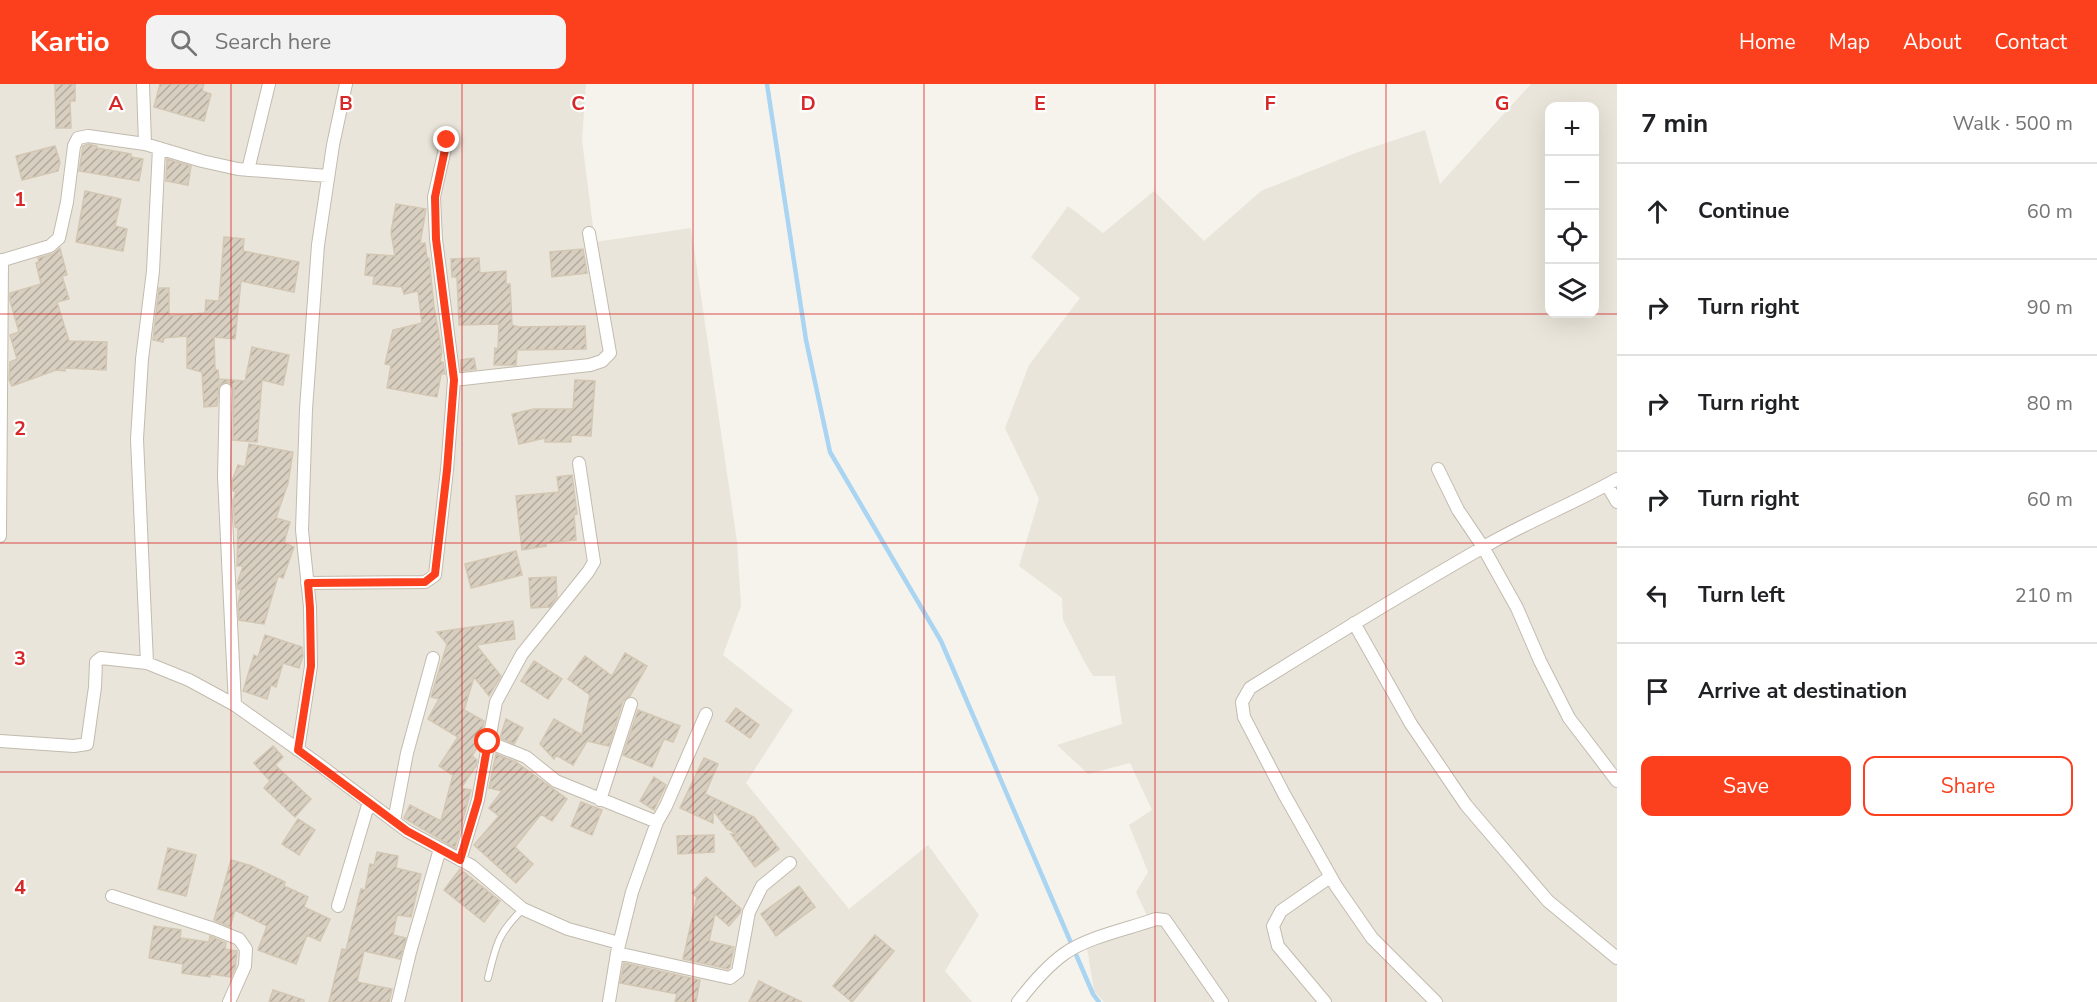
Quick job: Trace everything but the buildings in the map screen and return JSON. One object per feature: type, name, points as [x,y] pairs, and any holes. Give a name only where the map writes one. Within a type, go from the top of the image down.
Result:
[{"type":"street","points":[[143,84],[145,144]]},
{"type":"street","points":[[248,170],[269,84]]},
{"type":"street","points":[[298,750],[311,666],[310,608],[302,530],[306,409],[318,245],[333,145],[346,84]]},
{"type":"street","points":[[0,536],[1,260],[50,246],[59,238],[67,202],[74,146],[78,138],[88,136],[145,144],[202,161],[248,170],[328,176]]},
{"type":"street","points":[[308,583],[425,582],[435,574],[447,470],[454,380],[436,239],[435,197],[447,140]]},
{"type":"street","points":[[147,663],[137,439],[142,359],[153,271],[159,148]]},
{"type":"street","points":[[454,380],[590,365],[602,361],[610,352],[589,232]]},
{"type":"street","points":[[226,390],[225,489],[235,705]]},
{"type":"street","points":[[460,860],[478,800],[496,702],[522,654],[594,562],[579,463]]},
{"type":"street","points":[[1438,469],[1458,510],[1483,547],[1517,608],[1539,661],[1569,718],[1617,782]]},
{"type":"street","points":[[1436,1002],[1372,938],[1330,877],[1244,717],[1242,702],[1250,688],[1483,547],[1579,501],[1612,482],[1617,502]]},
{"type":"street","points":[[1354,623],[1411,724],[1466,805],[1548,901],[1617,958]]},
{"type":"street","points":[[0,741],[74,746],[87,744],[96,662],[101,658],[147,663],[189,680],[235,705],[407,831],[472,866],[523,909],[618,948],[730,978],[738,972],[749,912],[762,885],[790,863]]},
{"type":"street","points":[[394,821],[407,753],[433,658]]},
{"type":"street","points":[[600,800],[631,704]]},
{"type":"street","points":[[609,1002],[618,948],[632,892],[657,822],[706,714]]},
{"type":"street","points":[[488,742],[526,757],[556,781],[657,822]]},
{"type":"street","points":[[338,906],[369,802]]},
{"type":"street","points":[[398,1002],[440,849]]},
{"type":"street","points":[[1325,1002],[1278,946],[1273,926],[1281,911],[1330,877]]},
{"type":"street","points":[[112,896],[214,928],[239,939],[246,949],[245,966],[229,1002]]},
{"type":"street","points":[[1018,1002],[1031,985],[1065,954],[1089,941],[1156,919],[1165,920],[1222,1002]]},
{"type":"lane","points":[[488,978],[496,942],[508,924],[523,909]]},
{"type":"shaded area","points":[[0,84],[586,84],[582,140],[595,242],[691,228],[737,541],[741,606],[723,655],[793,710],[746,783],[849,909],[928,845],[979,915],[945,971],[972,1002],[0,1002]]},
{"type":"shaded area","points":[[1531,84],[1617,84],[1617,1002],[1104,1002],[1094,991],[1085,936],[1149,920],[1136,892],[1148,872],[1129,825],[1152,810],[1130,763],[1088,774],[1057,745],[1122,724],[1115,676],[1093,676],[1063,620],[1062,598],[1019,566],[1039,499],[1005,428],[1029,365],[1080,298],[1031,257],[1068,206],[1103,233],[1154,191],[1204,241],[1261,191],[1358,152],[1425,130],[1440,184]]},
{"type":"waterway","points":[[767,84],[806,340],[830,452],[941,641],[1093,994],[1099,1002]]},
{"type":"route","points":[[447,140],[435,197],[436,239],[454,380],[447,470],[435,574],[425,582],[308,583],[311,666],[298,750],[407,831],[460,860],[478,800],[488,742]]}]
